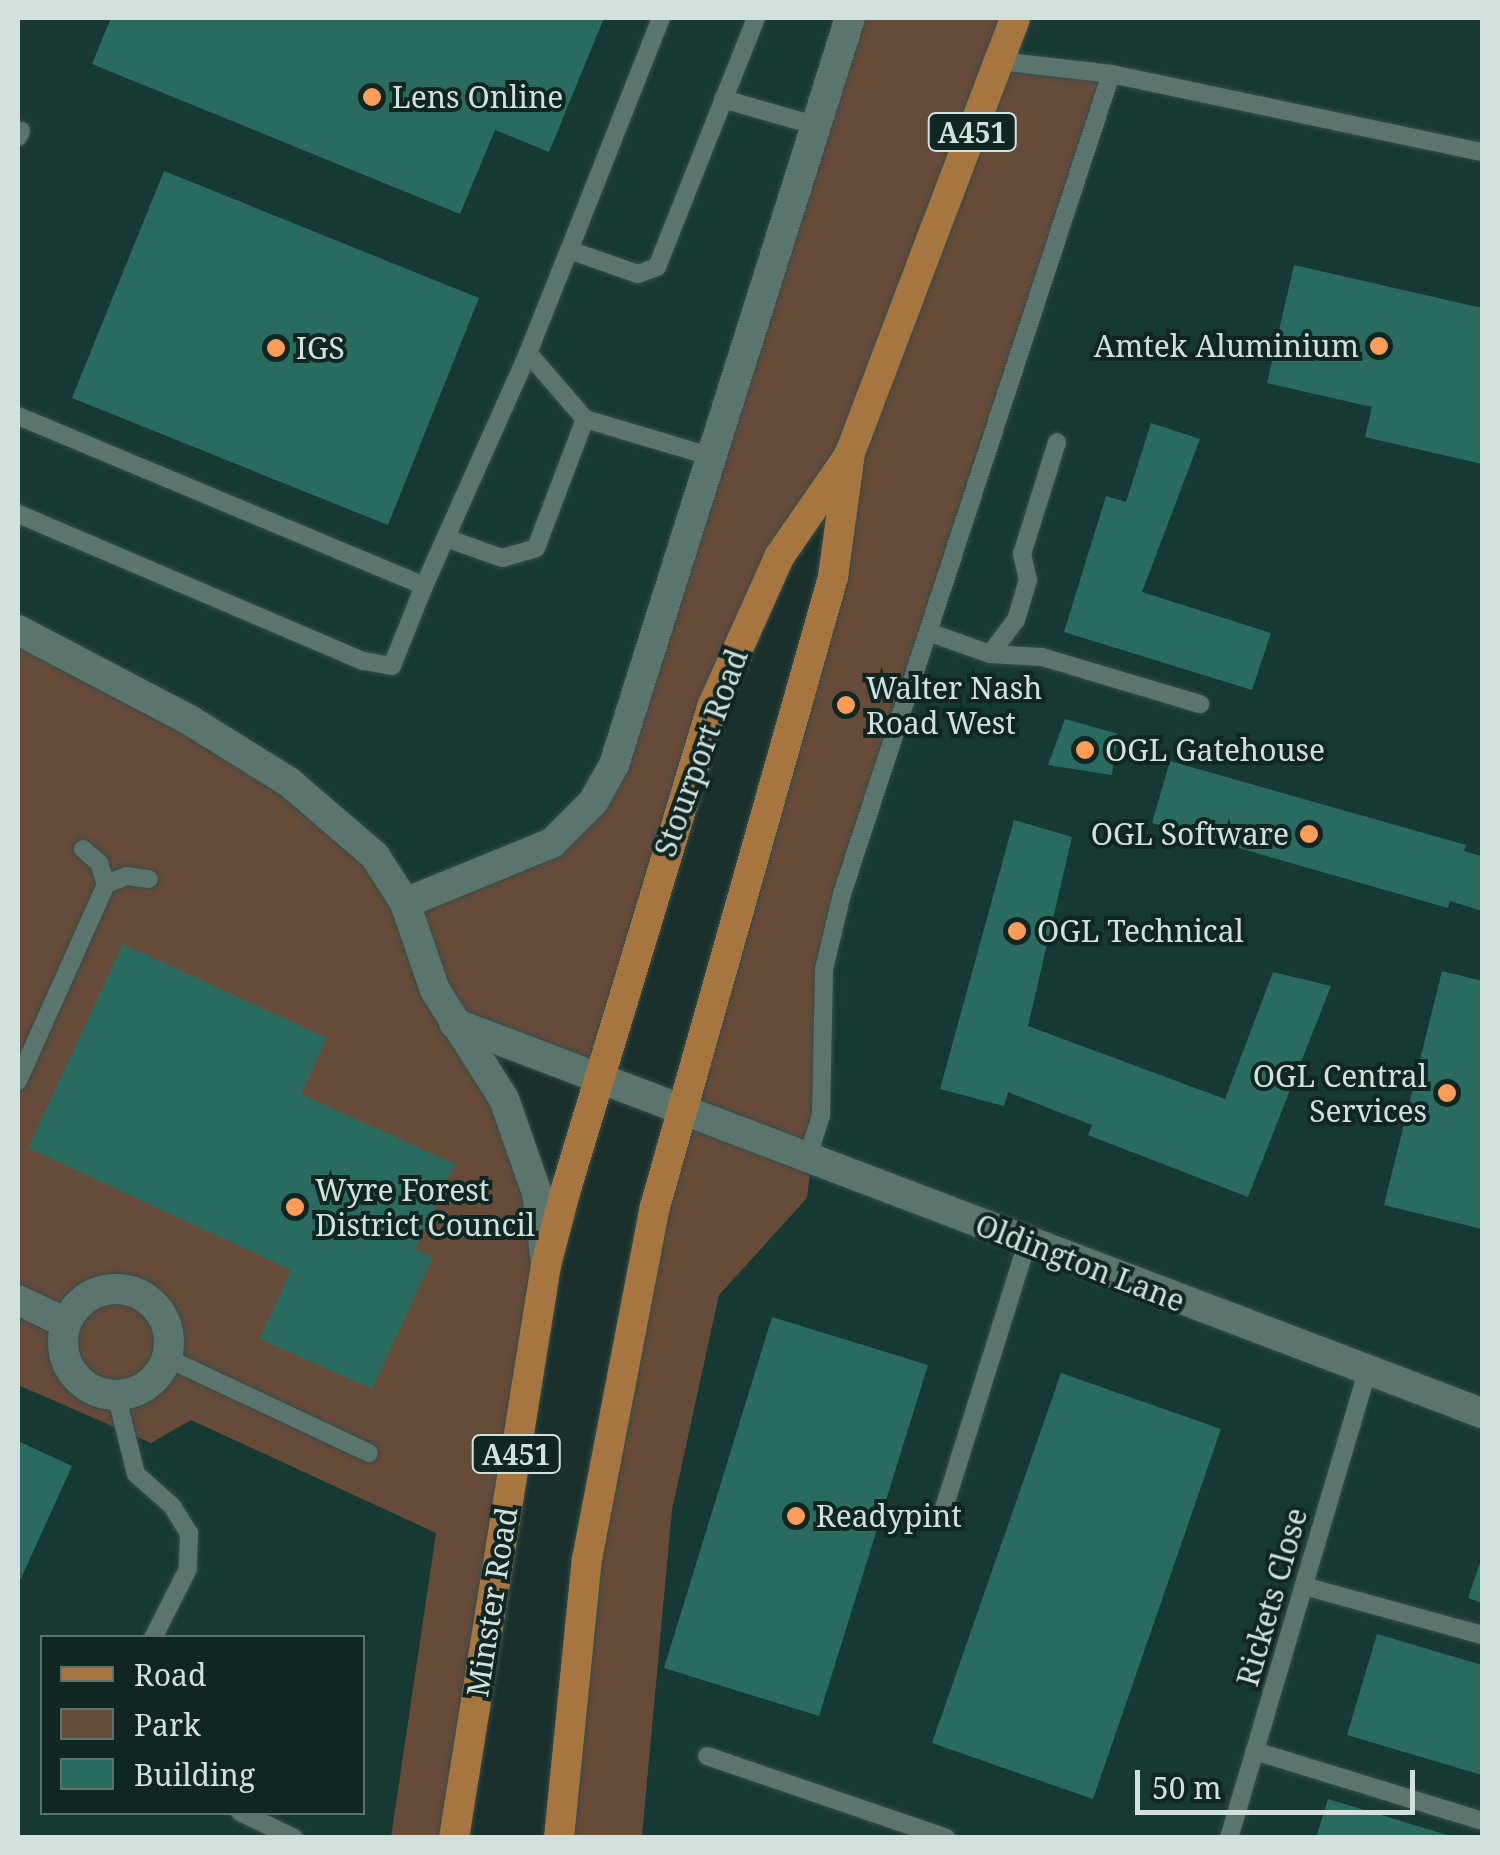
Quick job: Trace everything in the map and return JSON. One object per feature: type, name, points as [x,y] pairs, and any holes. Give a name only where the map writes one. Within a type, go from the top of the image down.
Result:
[{"type":"main road","name":"Stourport Road","points":[[680,1105],[833,577],[850,453],[1015,18]]},
{"type":"main road","name":"Stourport Road","points":[[600,1075],[712,707],[778,557],[850,453]]},
{"type":"main road","name":"Minster Road","points":[[454,1838],[546,1265],[600,1075]]},
{"type":"main road","name":"A451","points":[[558,1838],[587,1559],[680,1105]]},
{"type":"street","points":[[404,903],[552,843],[593,802],[629,723],[850,18]]},
{"type":"street","points":[[18,630],[190,721],[289,782],[348,828],[404,903],[435,990],[514,1127],[537,1193],[546,1265]]},
{"type":"street","points":[[454,1023],[600,1075]]},
{"type":"street","name":"Oldington Lane","points":[[600,1075],[807,1160],[1482,1413]]},
{"type":"street","points":[[105,1290],[141,1294],[165,1322],[167,1358],[148,1384],[116,1394],[85,1384],[73,1372],[63,1342],[66,1323],[88,1296],[105,1290]]},
{"type":"street","points":[[18,1300],[66,1323]]},
{"type":"lane","points":[[18,514],[363,660],[392,666],[528,353],[660,18]]},
{"type":"lane","points":[[569,250],[638,274],[657,267],[756,18]]},
{"type":"lane","points":[[999,61],[1112,74],[1482,152]]},
{"type":"lane","points":[[807,1160],[822,1116],[824,970],[837,913],[1112,74]]},
{"type":"lane","points":[[723,99],[817,126]]},
{"type":"lane","points":[[528,353],[584,419],[710,456]]},
{"type":"lane","points":[[18,416],[424,586]]},
{"type":"lane","points":[[446,538],[502,558],[536,548],[584,419]]},
{"type":"lane","points":[[990,654],[1016,620],[1028,580],[1022,554],[1057,442]]},
{"type":"lane","points":[[928,632],[990,654],[1042,657],[1200,704]]},
{"type":"lane","points":[[18,1081],[106,884],[99,863],[83,849]]},
{"type":"lane","points":[[106,884],[127,876],[148,879]]},
{"type":"lane","points":[[944,1508],[1027,1243]]},
{"type":"lane","points":[[167,1358],[369,1453]]},
{"type":"lane","name":"Rickets Close","points":[[1229,1838],[1367,1371]]},
{"type":"lane","points":[[116,1394],[136,1474],[172,1506],[189,1533],[188,1569],[155,1635]]},
{"type":"lane","points":[[1304,1586],[1482,1636]]},
{"type":"lane","points":[[1256,1751],[1482,1821]]},
{"type":"lane","points":[[707,1756],[946,1838]]},
{"type":"lane","points":[[246,1815],[294,1838]]},
{"type":"shaded area","points":[[18,18],[850,18],[629,723],[552,843],[405,903],[18,630]]},
{"type":"shaded area","points":[[1015,18],[1482,18],[1482,1837],[642,1838],[672,1510],[719,1295],[806,1198],[824,969],[999,61]]},
{"type":"shaded area","points":[[18,1385],[151,1442],[191,1419],[436,1533],[391,1837],[18,1837]]},
{"type":"green space","points":[[850,18],[1015,18],[999,60],[1111,74],[842,894],[807,1198],[719,1295],[672,1510],[642,1837],[559,1837],[601,1476],[850,456],[779,557],[600,1075],[456,1024],[504,1099],[546,1265],[454,1837],[391,1837],[436,1533],[191,1420],[151,1443],[18,1385],[18,631],[289,782],[405,903],[450,888],[593,802]]},
{"type":"building","name":"Lens Online","points":[[111,18],[604,18],[549,152],[495,130],[460,214],[92,64]]},
{"type":"building","name":"IGS","points":[[164,171],[479,298],[388,525],[72,398]]},
{"type":"building","name":"Amtek Aluminium","points":[[1294,265],[1482,308],[1482,464],[1365,437],[1372,407],[1267,383]]},
{"type":"building","points":[[1151,423],[1200,439],[1142,592],[1271,633],[1252,690],[1064,632],[1106,496],[1126,502]]},
{"type":"building","name":"OGL Gatehouse","points":[[1065,719],[1118,734],[1112,775],[1048,765]]},
{"type":"building","name":"OGL Software","points":[[1170,761],[1466,845],[1464,851],[1481,856],[1482,911],[1450,901],[1448,908],[1152,823]]},
{"type":"building","name":"OGL Technical","points":[[1014,820],[1072,837],[1028,1026],[1225,1099],[1273,972],[1331,986],[1248,1197],[1088,1135],[1092,1125],[1008,1092],[1004,1106],[940,1089]]},
{"type":"building","name":"Wyre Forest District Council","points":[[123,944],[327,1038],[301,1094],[455,1164],[415,1249],[433,1257],[372,1389],[260,1339],[291,1270],[28,1148]]},
{"type":"building","name":"OGL Central Services","points":[[1442,971],[1482,981],[1482,1229],[1384,1205]]},
{"type":"building","name":"Readypint","points":[[772,1317],[928,1365],[819,1716],[664,1668]]},
{"type":"building","points":[[1061,1373],[1221,1429],[1093,1799],[932,1743]]},
{"type":"building","points":[[18,1441],[72,1466],[18,1585]]},
{"type":"building","points":[[1482,1557],[1482,1603],[1468,1598]]},
{"type":"building","points":[[1377,1634],[1482,1665],[1482,1775],[1347,1735]]},
{"type":"building","points":[[1328,1799],[1454,1837],[1454,1838],[1316,1838]]},
{"type":"place","name":"Lens Online","points":[[372,97]]},
{"type":"place","name":"Amtek Aluminium","points":[[1379,346]]},
{"type":"place","name":"IGS","points":[[276,348]]},
{"type":"place","name":"Walter Nash Road West","points":[[846,705]]},
{"type":"place","name":"OGL Gatehouse","points":[[1085,750]]},
{"type":"place","name":"OGL Software","points":[[1309,834]]},
{"type":"place","name":"OGL Technical","points":[[1017,931]]},
{"type":"place","name":"OGL Central Services","points":[[1447,1093]]},
{"type":"place","name":"Wyre Forest District Council","points":[[295,1207]]},
{"type":"place","name":"Readypint","points":[[796,1516]]}]
